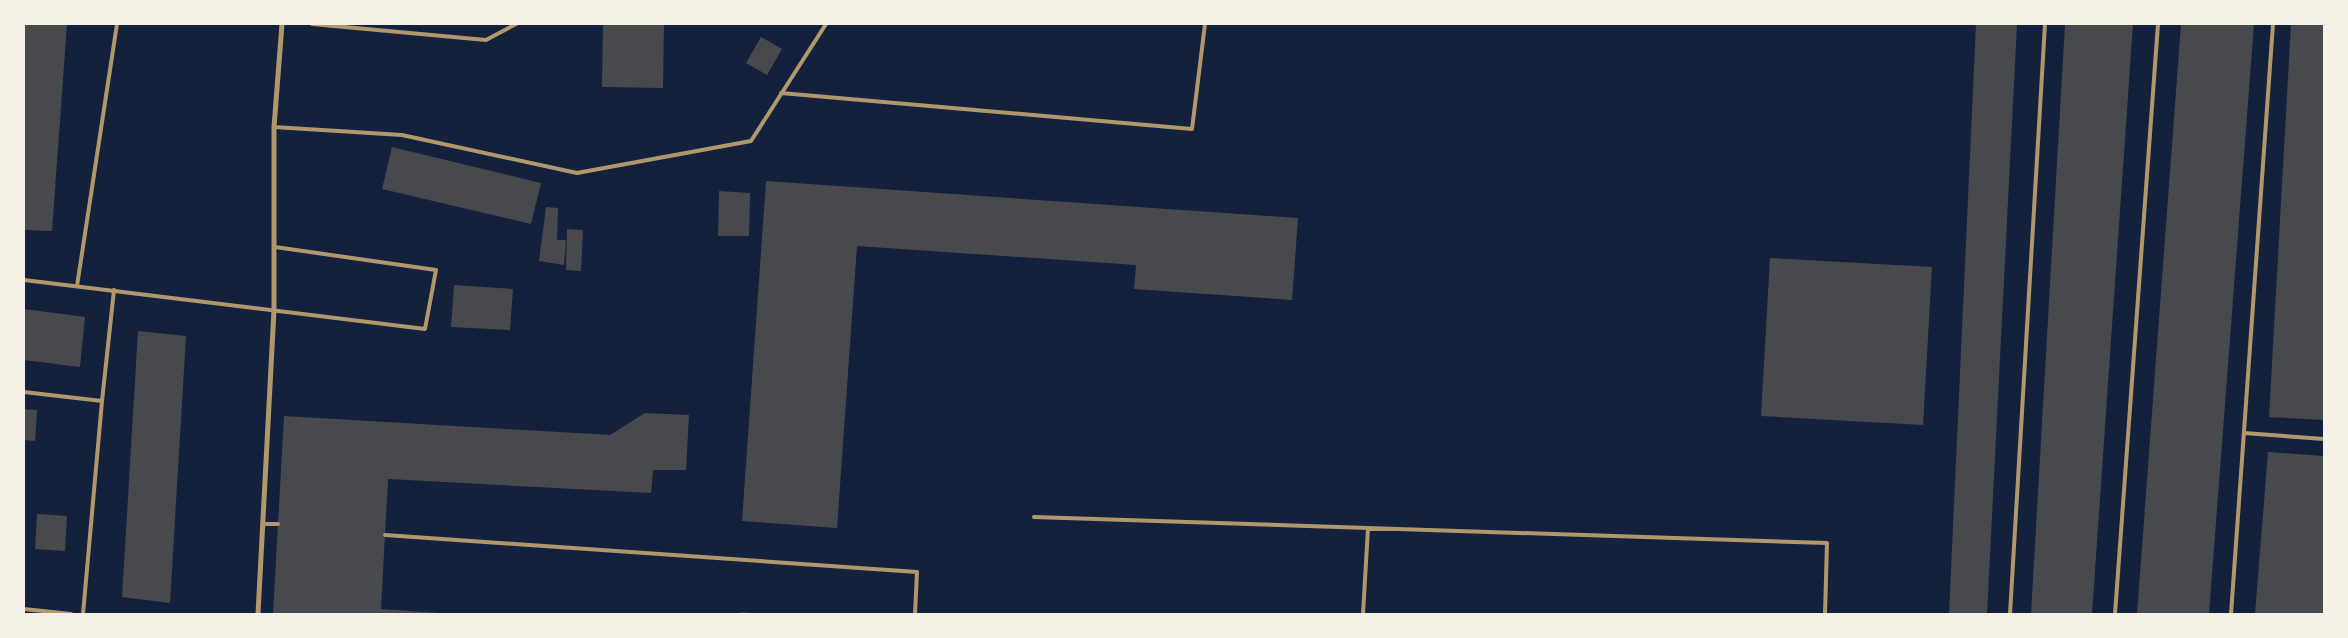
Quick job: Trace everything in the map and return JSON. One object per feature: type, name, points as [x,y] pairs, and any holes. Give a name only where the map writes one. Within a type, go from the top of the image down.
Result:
[{"type":"street","points":[[258,614],[274,310],[274,127],[282,24]]},
{"type":"lane","points":[[77,286],[117,24]]},
{"type":"lane","points":[[312,24],[486,40],[516,24]]},
{"type":"lane","points":[[274,127],[402,135],[577,173],[751,141],[826,24]]},
{"type":"lane","points":[[781,93],[1192,129],[1205,24]]},
{"type":"lane","points":[[2010,614],[2045,24]]},
{"type":"lane","points":[[2115,614],[2158,24]]},
{"type":"lane","points":[[2231,614],[2274,24]]},
{"type":"lane","points":[[24,280],[426,330],[436,270],[275,247]]},
{"type":"lane","points":[[83,614],[114,290]]},
{"type":"lane","points":[[24,392],[102,401]]},
{"type":"lane","points":[[2244,433],[2324,439]]},
{"type":"lane","points":[[1034,517],[1827,543],[1824,614]]},
{"type":"lane","points":[[263,524],[278,524]]},
{"type":"lane","points":[[1363,614],[1368,528]]},
{"type":"lane","points":[[385,535],[917,572],[915,614]]},
{"type":"lane","points":[[24,610],[72,614]]},
{"type":"building","points":[[24,24],[67,24],[52,231],[24,230]]},
{"type":"building","points":[[603,24],[664,24],[663,88],[602,87]]},
{"type":"building","points":[[1976,24],[2017,24],[1987,614],[1949,614]]},
{"type":"building","points":[[2065,24],[2133,24],[2092,614],[2031,614]]},
{"type":"building","points":[[2181,24],[2254,24],[2209,614],[2137,614]]},
{"type":"building","points":[[2291,24],[2324,24],[2324,420],[2269,417]]},
{"type":"building","points":[[761,37],[782,49],[767,75],[746,63]]},
{"type":"building","points":[[392,147],[541,183],[531,224],[382,189]]},
{"type":"building","points":[[766,181],[1298,218],[1292,300],[1134,289],[1136,265],[857,246],[837,528],[742,521]]},
{"type":"building","points":[[719,191],[750,193],[749,236],[718,236]]},
{"type":"building","points":[[546,207],[558,208],[557,240],[566,240],[564,265],[539,261]]},
{"type":"building","points":[[567,229],[583,230],[581,271],[566,270]]},
{"type":"building","points":[[1770,258],[1932,267],[1923,425],[1761,416]]},
{"type":"building","points":[[454,285],[513,289],[510,330],[451,327]]},
{"type":"building","points":[[24,309],[85,317],[80,367],[24,360]]},
{"type":"building","points":[[138,331],[186,336],[170,603],[122,597]]},
{"type":"building","points":[[24,409],[37,410],[35,441],[24,440]]},
{"type":"building","points":[[645,413],[689,415],[686,470],[653,470],[651,493],[388,479],[381,609],[454,614],[273,614],[284,416],[610,435]]},
{"type":"building","points":[[2268,452],[2324,456],[2324,614],[2255,614]]},
{"type":"building","points":[[37,514],[67,516],[65,551],[35,549]]},
{"type":"building","points":[[741,612],[754,613],[754,614],[740,614]]}]
